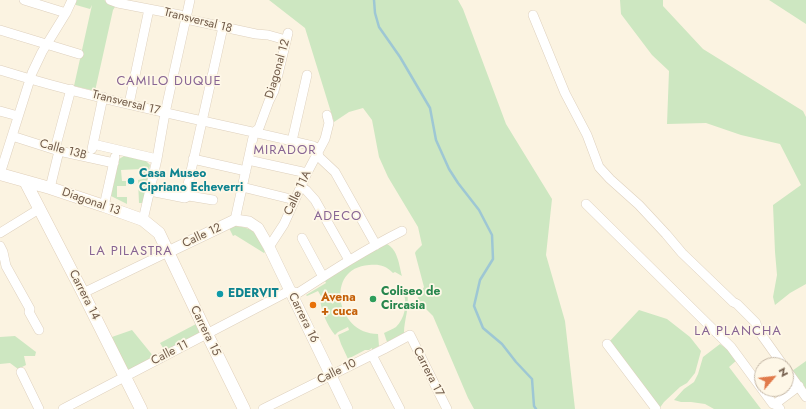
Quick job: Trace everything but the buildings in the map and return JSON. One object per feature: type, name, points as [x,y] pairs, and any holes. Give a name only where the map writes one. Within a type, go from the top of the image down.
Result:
[{"type":"main road","name":"Diagonal 13","points":[[0,174],[50,188],[143,220],[159,233],[168,252]]},
{"type":"main road","name":"Carrera 14","points":[[25,181],[142,409]]},
{"type":"main road","name":"Carrera 15","points":[[168,252],[244,409]]},
{"type":"street","points":[[24,0],[66,13]]},
{"type":"street","points":[[0,174],[29,79],[42,52],[66,13],[72,0]]},
{"type":"street","name":"Transversal 18","points":[[110,0],[118,3],[180,15],[186,19],[256,34],[287,36]]},
{"type":"street","points":[[143,220],[190,0]]},
{"type":"street","points":[[129,104],[149,9]]},
{"type":"street","points":[[533,15],[564,92],[587,135],[600,167],[610,179],[666,234],[682,253],[756,323],[758,330],[777,357]]},
{"type":"street","points":[[185,198],[223,27]]},
{"type":"street","points":[[0,30],[79,54]]},
{"type":"street","name":"Diagonal 12","points":[[235,220],[254,132],[259,128],[274,91],[287,36]]},
{"type":"street","name":"Transversal 17","points":[[0,70],[29,79],[165,113],[254,132]]},
{"type":"street","points":[[292,141],[308,75]]},
{"type":"street","points":[[50,188],[71,89]]},
{"type":"street","points":[[90,157],[103,97]]},
{"type":"street","points":[[0,111],[18,116]]},
{"type":"street","name":"Calle 11A","points":[[269,247],[284,224],[307,173],[325,139],[329,123],[327,115]]},
{"type":"street","points":[[254,132],[316,148],[319,157],[335,172],[376,245]]},
{"type":"street","name":"Calle 13B","points":[[12,136],[57,150],[114,163]]},
{"type":"street","points":[[93,144],[157,159]]},
{"type":"street","points":[[104,206],[117,150]]},
{"type":"street","points":[[193,159],[246,171]]},
{"type":"street","points":[[248,160],[307,173]]},
{"type":"street","points":[[242,187],[295,200]]},
{"type":"street","points":[[301,187],[306,190],[315,200],[349,260]]},
{"type":"street","points":[[150,191],[185,198],[189,196],[213,200]]},
{"type":"street","points":[[586,204],[720,338],[731,347],[773,404],[778,407],[799,386]]},
{"type":"street","points":[[0,233],[39,209]]},
{"type":"street","name":"Carrera 16","points":[[235,220],[249,222],[258,228],[269,247],[347,409]]},
{"type":"street","name":"Calle 12","points":[[83,293],[235,220]]},
{"type":"street","name":"Calle 11","points":[[63,409],[289,291],[298,293],[349,260],[402,231]]},
{"type":"street","points":[[302,238],[323,277]]},
{"type":"street","points":[[0,246],[6,266],[30,309],[29,312],[38,330]]},
{"type":"street","name":"Calle 10","points":[[263,409],[410,335]]},
{"type":"street","name":"Carrera 17","points":[[410,335],[447,409]]},
{"type":"street","points":[[607,344],[656,409]]},
{"type":"street","points":[[372,355],[400,409]]},
{"type":"street","points":[[21,372],[39,409]]},
{"type":"street","points":[[794,379],[806,397]]},
{"type":"green space","points":[[76,0],[104,0],[113,3],[115,7],[113,10],[95,91],[74,86],[92,5],[90,9],[76,5]]},
{"type":"green space","points":[[269,0],[458,0],[463,9],[506,124],[552,199],[546,255],[565,321],[575,409],[474,409],[433,316],[416,301],[424,287],[415,253],[422,245],[418,227],[388,177],[379,157],[372,120],[363,108],[349,112],[334,122],[305,28]]},
{"type":"green space","points":[[620,0],[663,0],[663,6],[703,49],[803,111],[806,117],[806,284],[790,293],[775,305],[773,297],[777,275],[773,205],[801,185],[780,144],[741,135],[706,123],[667,124],[669,71],[652,55],[621,14]]},
{"type":"green space","points":[[769,0],[806,0],[806,24]]},
{"type":"green space","points":[[124,156],[146,161],[150,165],[143,203],[139,203],[138,180],[143,179],[142,169],[121,170],[122,181],[126,181],[126,186],[117,186],[117,197],[127,197],[127,204],[111,196],[119,159]]},
{"type":"green space","points":[[235,226],[251,230],[257,236],[265,252],[264,253],[235,235],[233,236],[229,228]]},
{"type":"green space","points":[[387,244],[396,254],[402,276],[395,272],[393,273],[382,266],[369,265],[355,269],[346,277],[341,288],[341,301],[345,313],[353,324],[364,331],[378,334],[379,346],[372,350],[372,348],[365,350],[348,359],[338,335],[349,330],[348,327],[335,335],[327,323],[320,300],[322,298],[318,291],[307,296],[306,295],[326,283],[325,281],[303,294],[351,263]]},
{"type":"green space","points":[[407,293],[408,303],[404,333],[387,342],[384,333],[396,327],[401,320],[405,307],[404,294]]},
{"type":"green space","points":[[639,310],[667,319],[690,337],[701,351],[695,373],[687,383],[680,387],[664,402],[659,409],[609,342]]},
{"type":"green space","points":[[196,324],[201,332],[165,351],[160,343]]},
{"type":"green space","points":[[132,330],[154,357],[127,372],[109,338]]},
{"type":"green space","points":[[15,336],[36,352],[35,356],[24,356],[26,365],[18,369],[10,363],[0,364],[0,337]]},
{"type":"green space","points":[[720,344],[737,360],[729,367],[761,409],[714,409],[705,404],[674,400],[684,389],[694,382],[703,357]]},
{"type":"green space","points":[[806,361],[806,391],[805,387],[800,383],[794,374],[794,370]]},
{"type":"waterway","points":[[374,0],[375,13],[379,27],[400,57],[430,108],[436,140],[449,169],[479,210],[492,235],[493,259],[480,280],[474,306],[483,328],[502,344],[532,379],[534,406],[536,409]]},
{"type":"place","name":"Casa Museo Cipriano Echeverri","points":[[131,181]]},
{"type":"place","name":"EDERVIT","points":[[220,294]]},
{"type":"place","name":"Coliseo de Circasia","points":[[373,299]]},
{"type":"place","name":"Avena + cuca","points":[[313,305]]},
{"type":"district","name":"CAMILO DUQUE","points":[[169,82]]},
{"type":"district","name":"MIRADOR","points":[[285,151]]},
{"type":"district","name":"ADECO","points":[[338,217]]},
{"type":"district","name":"LA PILASTRA","points":[[131,252]]},
{"type":"district","name":"LA PLANCHA","points":[[738,332]]}]
